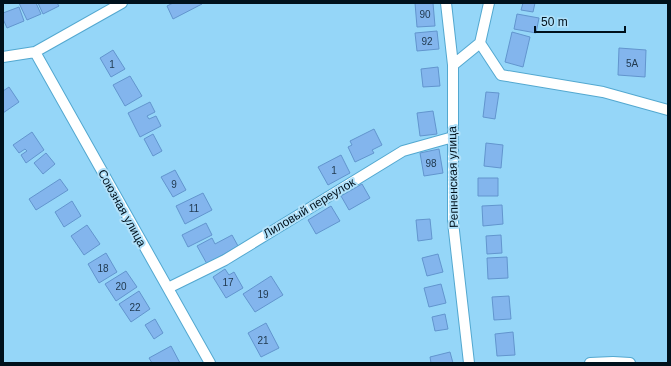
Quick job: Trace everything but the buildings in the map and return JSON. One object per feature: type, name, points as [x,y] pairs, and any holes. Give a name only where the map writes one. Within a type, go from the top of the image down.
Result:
[{"type":"street","points":[[3,57],[35,52],[122,3]]},
{"type":"street","name":"Репненская улица","points":[[446,3],[453,65],[453,222],[468,363]]},
{"type":"street","points":[[453,65],[480,43],[489,3]]},
{"type":"street","points":[[480,43],[502,75],[603,92],[668,110]]},
{"type":"street","name":"Союзная улица","points":[[35,52],[210,363]]},
{"type":"street","name":"Лиловый переулок","points":[[168,288],[225,260],[403,151],[453,137]]},
{"type":"street","points":[[590,363],[630,363]]}]
